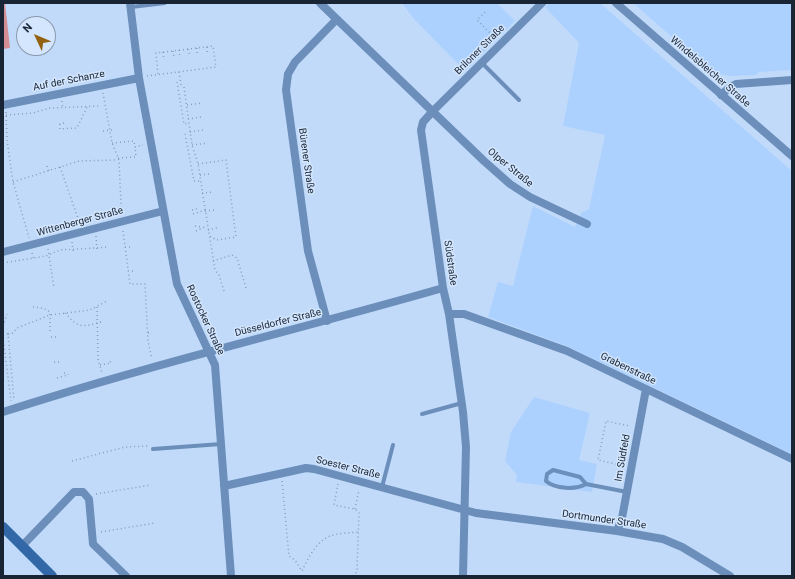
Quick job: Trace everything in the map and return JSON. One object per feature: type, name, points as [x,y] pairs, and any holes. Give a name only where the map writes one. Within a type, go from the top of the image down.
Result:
[{"type":"street","points":[[320,3],[336,20],[433,111]]},
{"type":"street","name":"Briloner Straße","points":[[433,111],[542,3]]},
{"type":"street","name":"Windelsbleicher Straße","points":[[616,3],[721,95],[791,153]]},
{"type":"street","name":"Rostocker Straße","points":[[130,5],[139,78],[162,210],[177,284],[215,365],[231,576]]},
{"type":"street","name":"Bürener Straße","points":[[327,321],[308,251],[286,90],[288,74],[296,62],[336,20]]},
{"type":"street","name":"Auf der Schanze","points":[[4,105],[139,78]]},
{"type":"street","points":[[721,95],[730,86],[736,84],[792,80]]},
{"type":"street","name":"Olper Straße","points":[[433,111],[510,184],[530,198],[588,224]]},
{"type":"street","name":"Südstraße","points":[[433,111],[423,122],[422,130],[443,288],[449,314],[462,403],[466,447],[466,508],[463,576]]},
{"type":"street","name":"Wittenberger Straße","points":[[3,252],[162,210]]},
{"type":"street","name":"Düsseldorfer Straße","points":[[3,412],[208,351],[327,321],[443,288]]},
{"type":"street","name":"Grabenstraße","points":[[449,314],[464,314],[567,351],[792,459]]},
{"type":"street","name":"Im Südfeld","points":[[617,531],[622,518],[646,389]]},
{"type":"street","name":"Soester Straße","points":[[224,486],[306,468],[466,508]]},
{"type":"street","points":[[22,546],[74,492],[83,492],[89,499],[93,544],[126,576]]},
{"type":"street","name":"Dortmunder Straße","points":[[466,508],[476,513],[617,531],[664,539],[682,547],[730,576]]},
{"type":"street","points":[[3,527],[52,576]]},
{"type":"lane","points":[[130,5],[165,3]]},
{"type":"lane","points":[[481,63],[519,100]]},
{"type":"lane","points":[[422,414],[462,403]]},
{"type":"lane","points":[[153,449],[221,444]]},
{"type":"lane","points":[[382,487],[393,445]]},
{"type":"lane","points":[[586,484],[579,488],[551,485],[546,481],[547,474],[552,470],[580,477],[586,484],[627,492]]},
{"type":"path","points":[[485,12],[477,20],[501,44]]},
{"type":"path","points":[[139,78],[216,67],[213,46],[156,53],[158,75]]},
{"type":"path","points":[[207,47],[208,54]]},
{"type":"path","points":[[197,48],[198,55]]},
{"type":"path","points":[[188,49],[190,56]]},
{"type":"path","points":[[180,50],[180,58]]},
{"type":"path","points":[[173,51],[174,58]]},
{"type":"path","points":[[163,52],[164,60]]},
{"type":"path","points":[[180,72],[181,85]]},
{"type":"path","points":[[177,82],[184,124],[189,123]]},
{"type":"path","points":[[102,85],[111,130],[112,143],[118,159],[120,170],[121,205],[130,284],[144,284],[153,367]]},
{"type":"path","points":[[184,87],[190,132],[200,175],[213,261],[224,291]]},
{"type":"path","points":[[187,105],[202,103]]},
{"type":"path","points":[[4,105],[13,182],[31,245]]},
{"type":"path","points":[[6,115],[33,113],[50,108],[99,106]]},
{"type":"path","points":[[64,123],[60,124],[60,129],[77,128],[87,107]]},
{"type":"path","points":[[188,119],[201,117]]},
{"type":"path","points":[[103,131],[111,130]]},
{"type":"path","points":[[190,132],[203,130]]},
{"type":"path","points":[[185,134],[194,181],[200,181]]},
{"type":"path","points":[[13,182],[79,161],[136,157],[134,141],[112,143]]},
{"type":"path","points":[[192,144],[208,143]]},
{"type":"path","points":[[135,147],[151,144]]},
{"type":"path","points":[[198,164],[226,160],[236,237],[218,240],[209,236]]},
{"type":"path","points":[[47,166],[48,171]]},
{"type":"path","points":[[60,167],[82,232]]},
{"type":"path","points":[[200,175],[210,174]]},
{"type":"path","points":[[199,192],[212,192]]},
{"type":"path","points":[[192,210],[196,209],[199,211]]},
{"type":"path","points":[[193,214],[199,211],[215,210]]},
{"type":"path","points":[[24,221],[28,220]]},
{"type":"path","points":[[196,226],[207,226]]},
{"type":"path","points":[[196,231],[202,227]]},
{"type":"path","points":[[95,228],[97,249]]},
{"type":"path","points":[[208,230],[217,228]]},
{"type":"path","points":[[47,241],[54,288]]},
{"type":"path","points":[[125,247],[131,246]]},
{"type":"path","points":[[3,263],[49,255],[60,250],[97,249],[110,247]]},
{"type":"path","points":[[213,261],[232,255],[237,258],[246,288]]},
{"type":"path","points":[[128,271],[133,271]]},
{"type":"path","points":[[3,333],[13,333],[17,328],[50,315],[97,307],[107,301]]},
{"type":"path","points":[[32,307],[48,310],[50,315],[50,332]]},
{"type":"path","points":[[97,307],[98,348],[104,382]]},
{"type":"path","points":[[65,313],[78,325],[84,326],[101,322]]},
{"type":"path","points":[[3,326],[6,314]]},
{"type":"path","points":[[8,334],[11,348],[14,395]]},
{"type":"path","points":[[3,337],[10,396]]},
{"type":"path","points":[[51,337],[58,337]]},
{"type":"path","points":[[100,365],[110,363],[107,360]]},
{"type":"path","points":[[54,362],[59,362]]},
{"type":"path","points":[[3,369],[7,370]]},
{"type":"path","points":[[57,378],[68,376],[64,373]]},
{"type":"path","points":[[631,467],[598,460],[606,421],[638,428]]},
{"type":"path","points":[[72,461],[125,447],[149,446]]},
{"type":"path","points":[[281,473],[289,556],[295,560],[302,571],[308,558],[319,543],[330,536],[358,532]]},
{"type":"path","points":[[339,476],[334,505],[356,509]]},
{"type":"path","points":[[355,576],[357,568],[359,513],[356,509],[361,482]]},
{"type":"path","points":[[89,499],[97,493],[151,485]]},
{"type":"path","points":[[92,534],[155,523]]},
{"type":"shaded area","points":[[3,3],[5,3],[10,48],[3,49]]},
{"type":"shaded area","points":[[402,3],[497,3],[515,21],[465,71],[414,19]]},
{"type":"shaded area","points":[[549,3],[600,3],[792,171],[792,454],[567,346],[488,317],[498,282],[513,286],[533,206],[575,227],[581,213],[589,209],[605,135],[563,126],[579,43],[545,7]]},
{"type":"shaded area","points":[[633,3],[792,3],[792,70],[759,72],[756,75],[730,76],[713,73]]},
{"type":"shaded area","points":[[534,397],[590,413],[579,460],[597,464],[592,492],[516,482],[517,475],[505,461],[511,432]]}]
